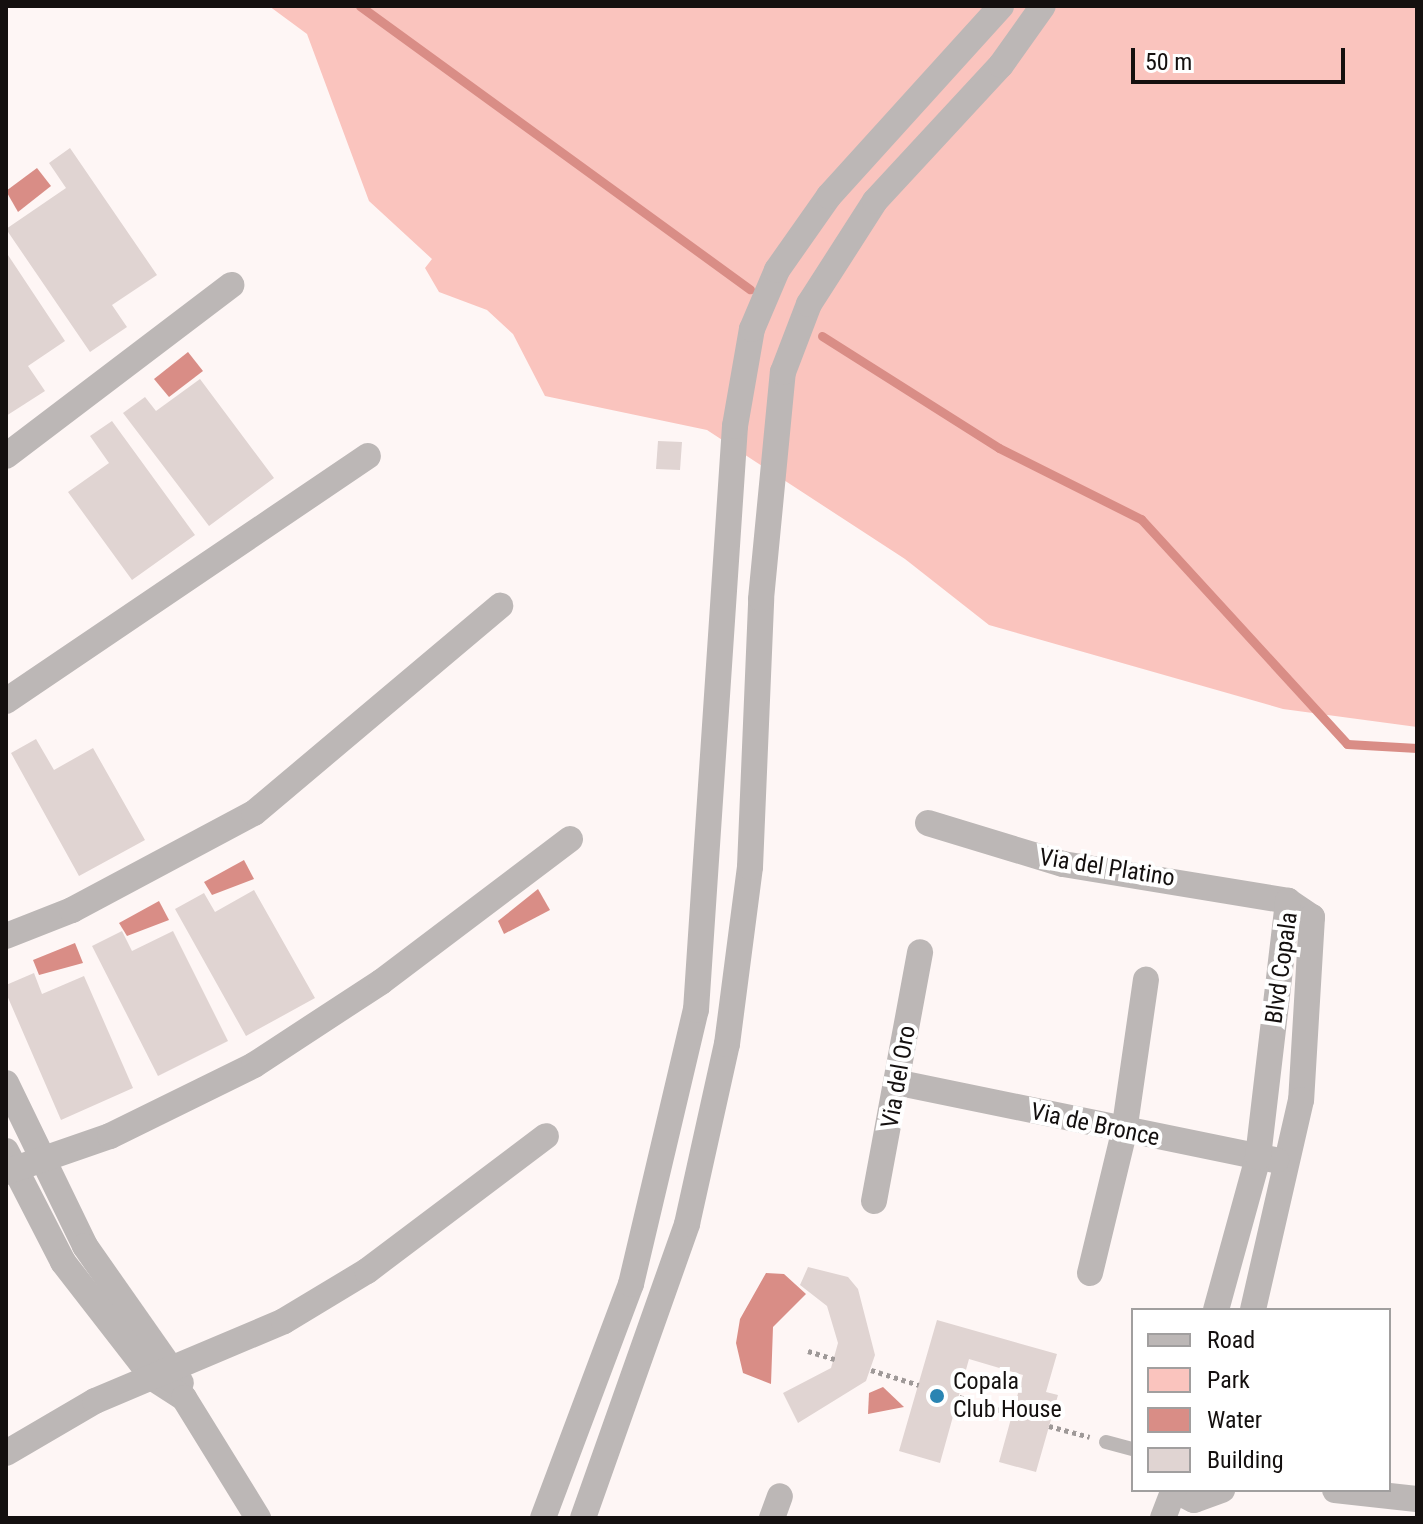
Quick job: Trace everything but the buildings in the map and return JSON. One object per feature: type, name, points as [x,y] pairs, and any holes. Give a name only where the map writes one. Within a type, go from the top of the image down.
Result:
[{"type":"street","points":[[543,1518],[631,1284],[696,1010],[741,371],[764,296],[796,243],[1001,6]]},
{"type":"street","points":[[583,1518],[687,1224],[727,1044],[750,867],[761,599],[783,372],[832,263],[875,201],[1001,65],[1043,6]]},
{"type":"street","points":[[796,243],[832,263]]},
{"type":"street","points":[[6,456],[231,285]]},
{"type":"street","points":[[741,371],[783,372]]},
{"type":"street","points":[[6,701],[368,456]]},
{"type":"street","points":[[6,936],[72,910],[254,813],[500,606]]},
{"type":"street","name":"Via del Platino","points":[[928,823],[1063,864],[1288,901]]},
{"type":"street","points":[[166,1374],[63,1262],[8,1164],[43,1161],[254,1065],[381,982],[570,839]]},
{"type":"street","name":"Blvd Copala","points":[[1217,1308],[1258,1157],[1288,901],[1307,910],[1314,926],[1291,1162],[1254,1308]]},
{"type":"street","name":"Via del Oro","points":[[874,1201],[900,1083],[920,952]]},
{"type":"street","points":[[1090,1273],[1124,1132],[1146,980]]},
{"type":"street","points":[[6,1083],[85,1246],[258,1518]]},
{"type":"street","name":"Via de Bronce","points":[[900,1083],[1124,1132],[1291,1162]]},
{"type":"street","points":[[6,1453],[95,1401],[166,1374],[367,1271],[546,1136]]},
{"type":"street","points":[[1163,1518],[1173,1492]]},
{"type":"street","points":[[1179,1492],[1208,1503]]},
{"type":"street","points":[[1353,1492],[1417,1499]]},
{"type":"lane","points":[[1106,1442],[1131,1448]]},
{"type":"path","points":[[808,1351],[835,1359]]},
{"type":"path","points":[[871,1370],[919,1385]]},
{"type":"path","points":[[959,1397],[1012,1414]]},
{"type":"path","points":[[1049,1426],[1106,1442]]},
{"type":"green space","points":[[269,6],[1417,6],[1417,727],[1283,709],[989,625],[905,559],[707,430],[545,396],[513,334],[487,310],[439,292],[425,268],[432,259],[369,201],[307,34]]},
{"type":"water","points":[[37,168],[51,186],[18,212],[6,191]]},
{"type":"water","points":[[188,352],[203,371],[169,397],[154,379]]},
{"type":"water","points":[[244,860],[254,879],[212,895],[204,882]]},
{"type":"water","points":[[538,889],[550,910],[504,934],[498,921]]},
{"type":"water","points":[[159,901],[169,920],[127,936],[119,923]]},
{"type":"water","points":[[75,943],[83,963],[39,975],[33,960]]},
{"type":"water","points":[[766,1273],[784,1274],[806,1294],[773,1327],[771,1384],[743,1373],[736,1343],[740,1319]]},
{"type":"water","points":[[883,1387],[904,1407],[868,1414],[869,1393]]},
{"type":"waterway","points":[[360,6],[750,289]]},
{"type":"waterway","points":[[822,336],[999,448],[1141,519],[1347,744],[1417,748]]},
{"type":"place","name":"Copala Club House","points":[[937,1396]]}]
